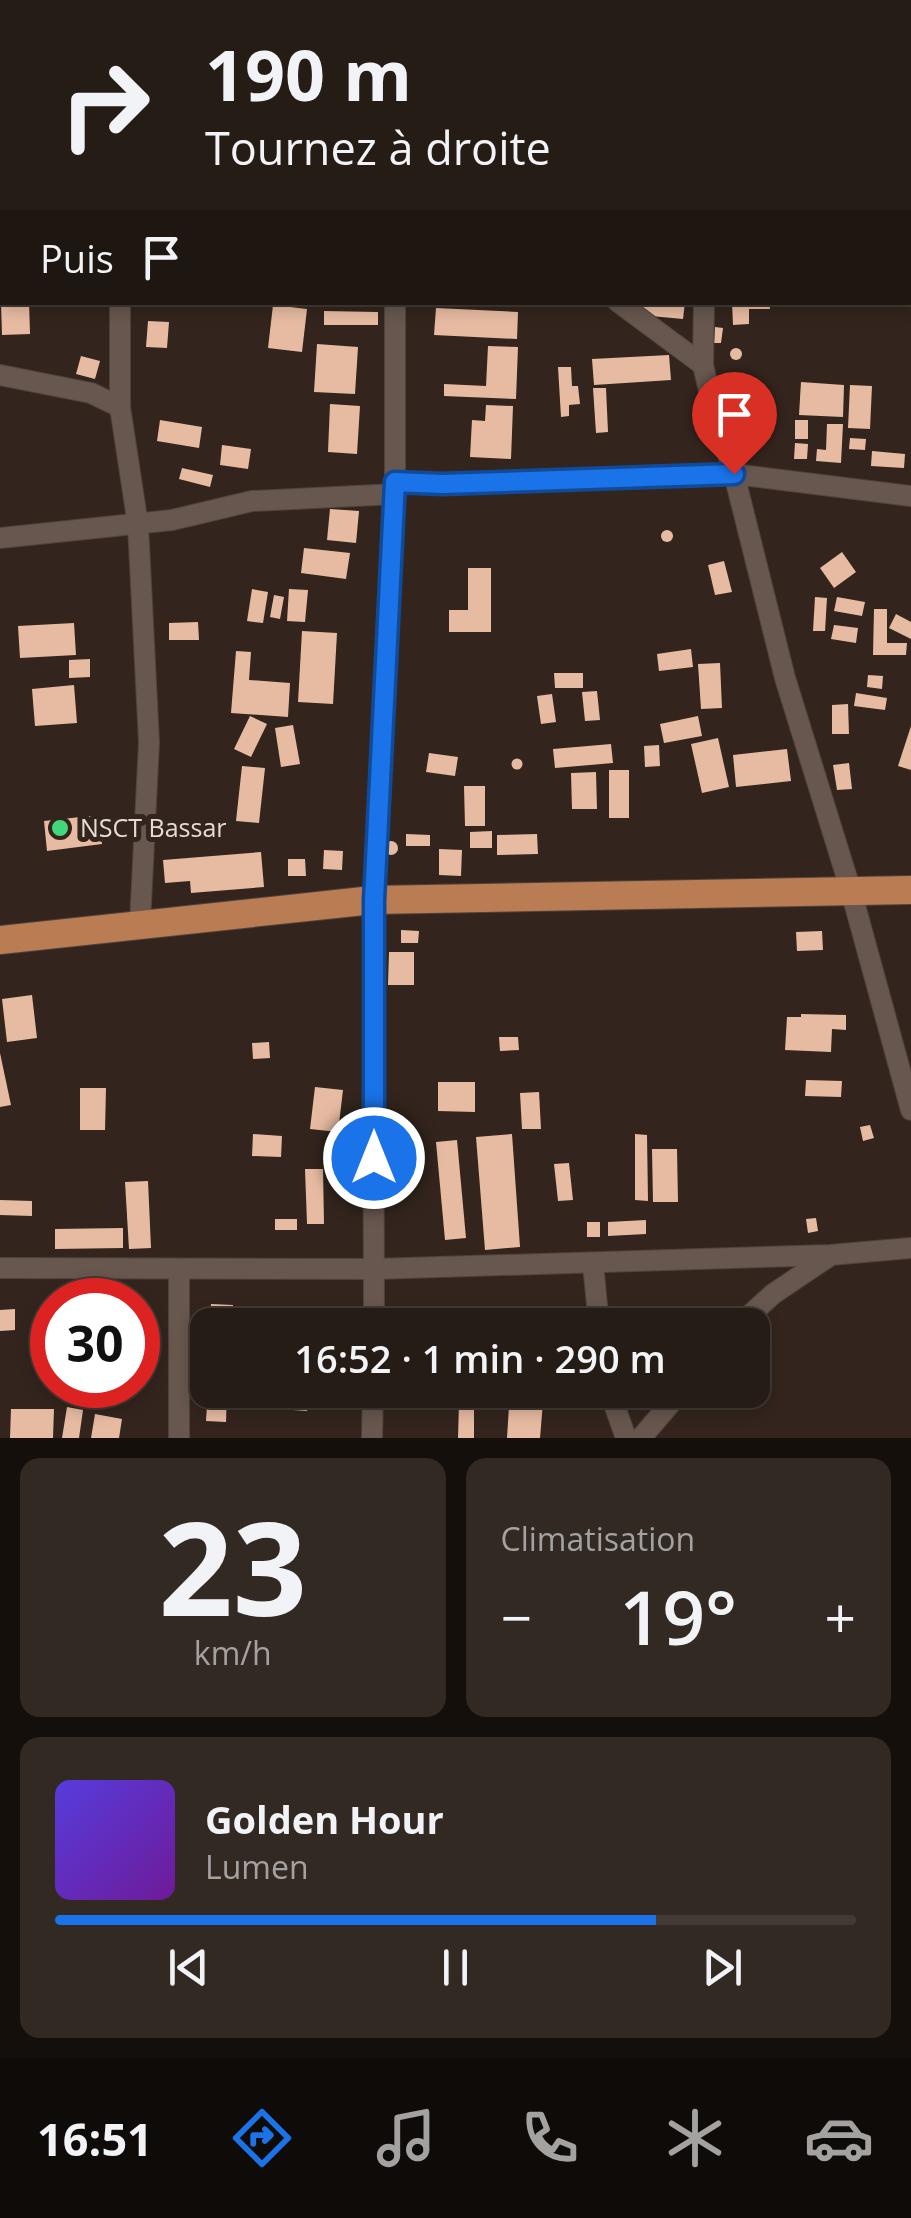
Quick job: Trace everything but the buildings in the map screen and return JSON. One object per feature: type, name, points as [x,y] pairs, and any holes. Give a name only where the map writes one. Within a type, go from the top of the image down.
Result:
[{"type":"main road","points":[[0,940],[374,900],[911,890]]},
{"type":"street","points":[[120,305],[120,407],[138,524],[149,742],[140,923]]},
{"type":"street","points":[[374,1308],[374,900],[395,488],[395,305]]},
{"type":"street","points":[[622,305],[704,365]]},
{"type":"street","points":[[704,305],[704,365],[784,678],[850,891],[911,1110]]},
{"type":"street","points":[[0,375],[91,393],[120,407]]},
{"type":"street","points":[[0,538],[138,524],[252,501],[442,484],[734,474],[911,496]]},
{"type":"street","points":[[0,1268],[375,1270],[830,1256],[911,1248]]},
{"type":"street","points":[[758,1308],[830,1256]]},
{"type":"street","points":[[593,1264],[597,1308]]},
{"type":"street","points":[[179,1270],[179,1438]]},
{"type":"street","points":[[372,1438],[373,1408]]},
{"type":"street","points":[[615,1408],[626,1438]]},
{"type":"street","points":[[641,1438],[667,1408]]},
{"type":"place","name":"NSCT Bassar","points":[[60,828]]},
{"type":"route","points":[[374,1158],[374,900],[395,482],[442,484],[734,474]]}]
